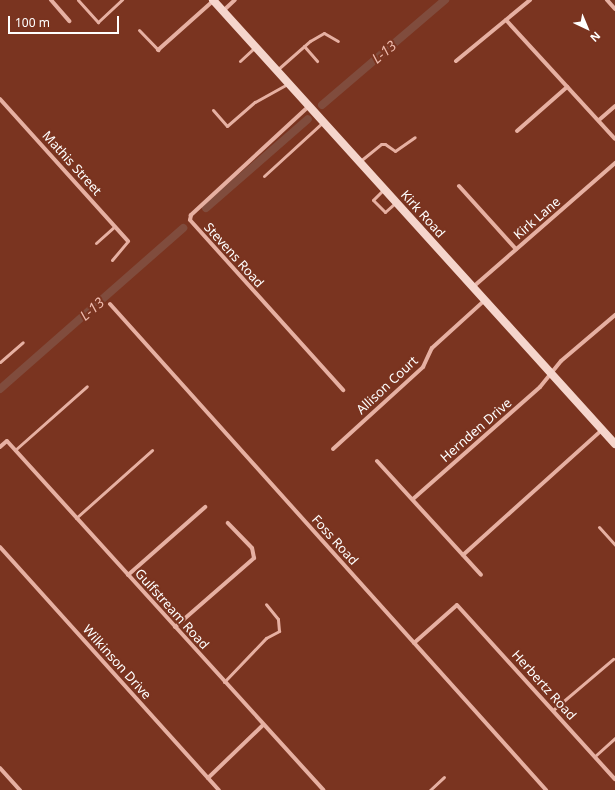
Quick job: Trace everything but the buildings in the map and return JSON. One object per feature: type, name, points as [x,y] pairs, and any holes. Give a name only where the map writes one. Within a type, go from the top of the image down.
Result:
[{"type":"street","points":[[51,0],[69,21]]},
{"type":"street","points":[[158,50],[213,0]]},
{"type":"street","name":"Kirk Road","points":[[213,0],[615,444]]},
{"type":"street","points":[[223,10],[235,0]]},
{"type":"street","points":[[456,61],[530,0]]},
{"type":"street","points":[[606,0],[615,9]]},
{"type":"street","points":[[506,20],[615,139]]},
{"type":"street","points":[[517,131],[567,87]]},
{"type":"street","name":"Mathis Street","points":[[0,99],[128,241]]},
{"type":"street","name":"Stevens Road","points":[[309,106],[191,214],[190,220],[343,390]]},
{"type":"street","points":[[599,120],[615,106]]},
{"type":"street","name":"Kirk Lane","points":[[473,287],[615,163]]},
{"type":"street","points":[[459,186],[516,249]]},
{"type":"street","name":"Allison Court","points":[[333,449],[423,367],[432,348],[485,300]]},
{"type":"street","name":"Foss Road","points":[[110,304],[546,790]]},
{"type":"street","name":"Hernden Drive","points":[[413,499],[540,387],[561,361],[615,315]]},
{"type":"street","points":[[463,555],[602,430]]},
{"type":"street","name":"Gulfstream Road","points":[[0,447],[7,441],[322,790]]},
{"type":"street","points":[[377,461],[481,575]]},
{"type":"street","points":[[128,575],[205,507]]},
{"type":"street","points":[[175,627],[254,558],[252,548],[228,523]]},
{"type":"street","name":"Wilkinson Drive","points":[[0,548],[219,790]]},
{"type":"street","name":"Herbertz Road","points":[[414,643],[458,605],[615,779]]},
{"type":"street","points":[[208,778],[263,725]]},
{"type":"street","points":[[0,768],[20,790]]},
{"type":"lane","points":[[78,0],[98,22],[122,0]]},
{"type":"lane","points":[[139,30],[158,50]]},
{"type":"lane","points":[[277,70],[304,46],[324,33],[338,41]]},
{"type":"lane","points":[[240,61],[255,46]]},
{"type":"lane","points":[[304,46],[317,61]]},
{"type":"lane","points":[[213,110],[227,126],[255,102],[289,83]]},
{"type":"lane","points":[[264,176],[323,122]]},
{"type":"lane","points":[[359,162],[381,144],[386,145],[395,152],[415,137]]},
{"type":"lane","points":[[384,189],[373,200],[385,212],[396,202]]},
{"type":"lane","points":[[96,243],[115,226]]},
{"type":"lane","points":[[112,260],[128,241]]},
{"type":"lane","points":[[0,362],[23,342]]},
{"type":"lane","points":[[14,450],[87,386]]},
{"type":"lane","points":[[76,518],[152,450]]},
{"type":"lane","points":[[598,526],[615,545]]},
{"type":"lane","points":[[224,682],[266,638],[279,630],[278,619],[266,604]]},
{"type":"lane","points":[[553,710],[613,659]]},
{"type":"lane","points":[[595,756],[615,738]]},
{"type":"lane","points":[[430,790],[444,777]]},
{"type":"waterway","name":"L-13","points":[[322,105],[445,0]]},
{"type":"waterway","name":"L-13","points":[[206,208],[308,119]]},
{"type":"waterway","name":"L-13","points":[[0,389],[183,228]]}]
